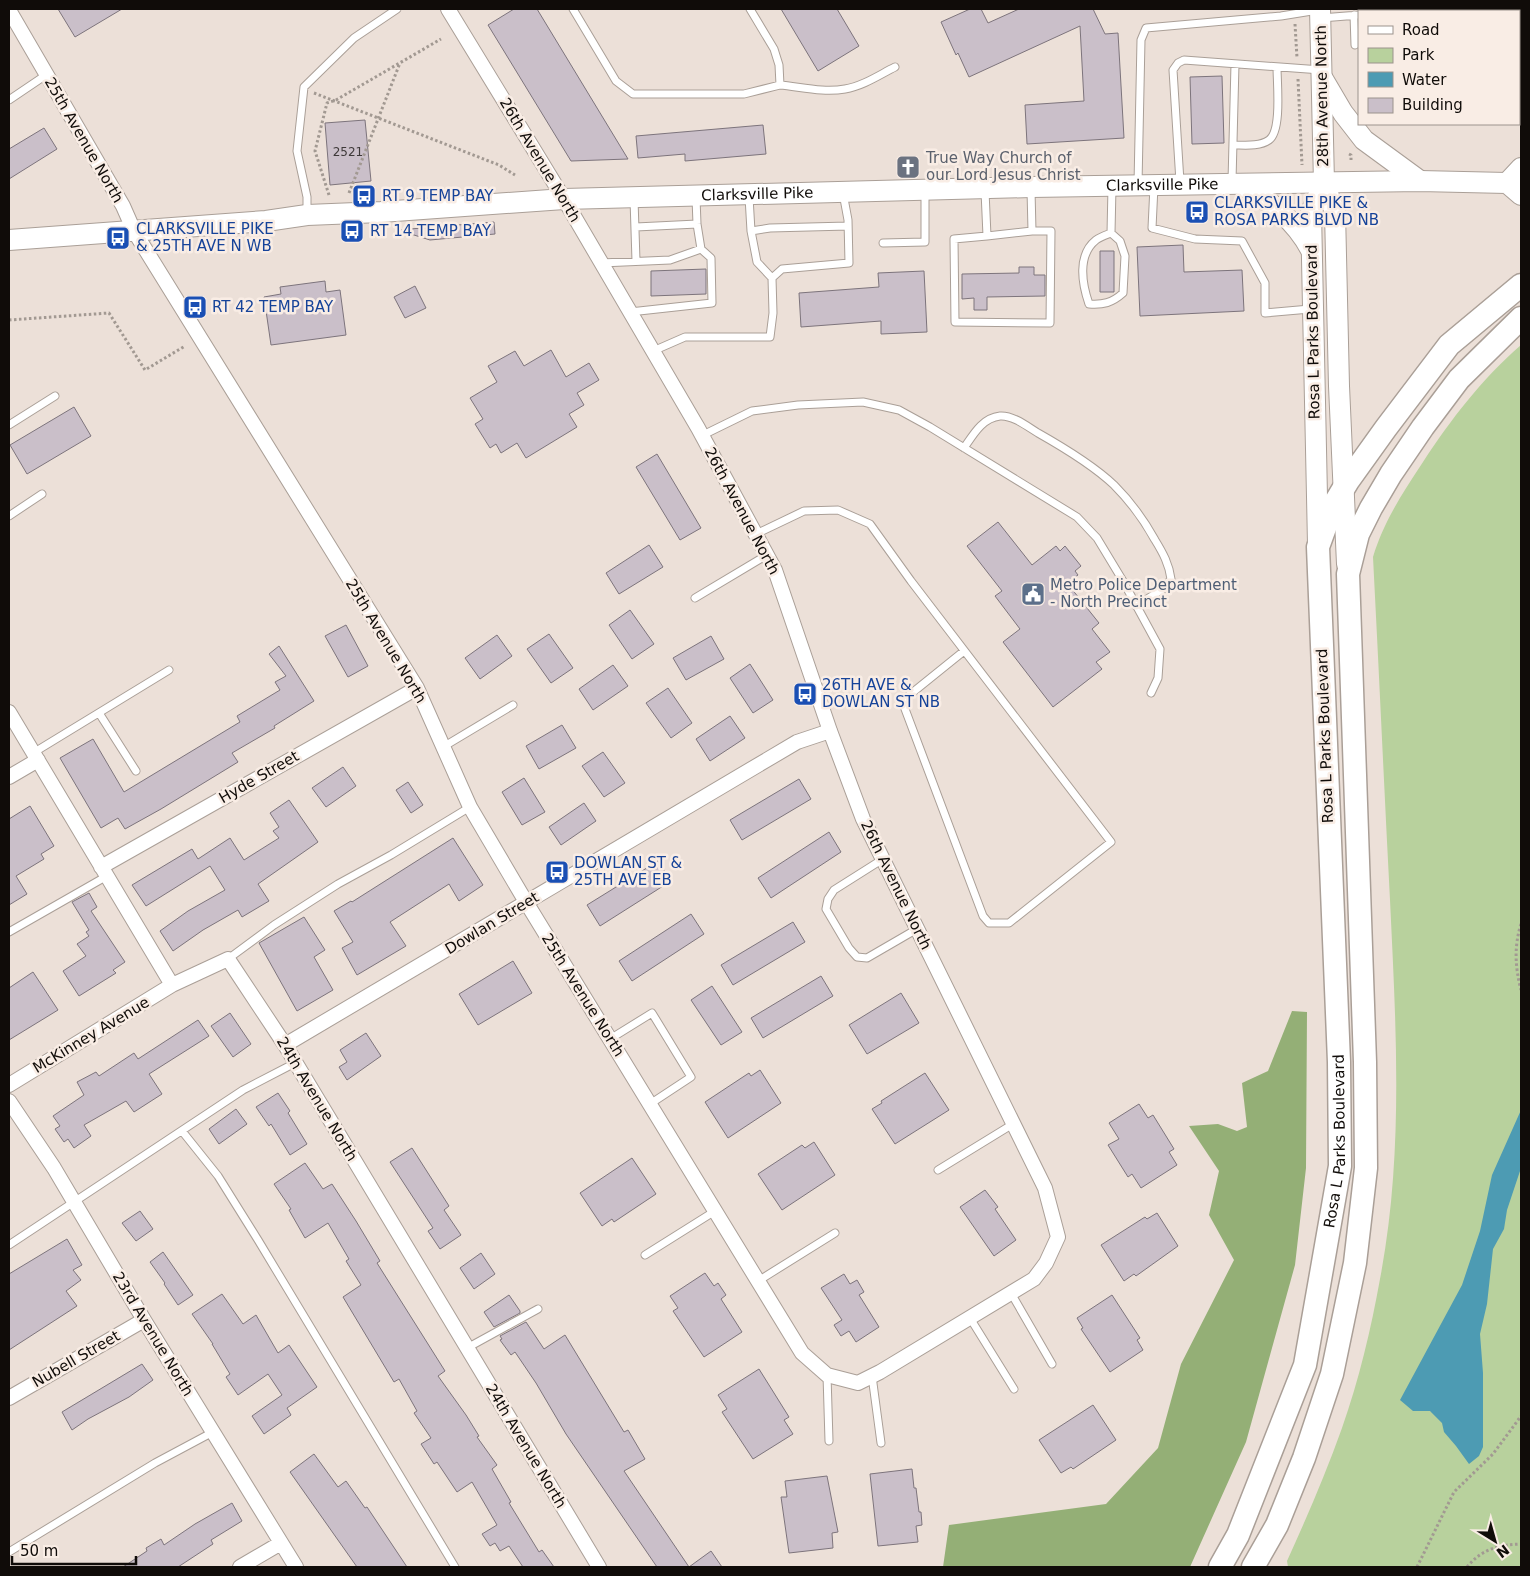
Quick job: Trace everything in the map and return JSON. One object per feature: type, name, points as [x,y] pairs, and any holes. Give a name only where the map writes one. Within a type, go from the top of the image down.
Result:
[{"type":"main road","name":"28th Avenue North","points":[[1320,12],[1324,183]]},
{"type":"main road","points":[[1321,74],[1343,113],[1364,140],[1420,182]]},
{"type":"main road","name":"Clarksville Pike","points":[[9,240],[266,221],[307,216],[564,199],[1180,184],[1420,182],[1514,189],[1521,168]]},
{"type":"main road","name":"Rosa L Parks Boulevard","points":[[1220,1567],[1238,1535],[1305,1366],[1340,1166],[1339,1062],[1318,547],[1312,309],[1311,212],[1324,183]]},
{"type":"main road","name":"Rosa L Parks Boulevard","points":[[1253,1567],[1277,1525],[1304,1458],[1332,1374],[1355,1263],[1366,1168],[1365,1062],[1348,574],[1343,490],[1336,212],[1324,183]]},
{"type":"main road","points":[[1237,184],[1266,199],[1296,226],[1312,250]]},
{"type":"main road","points":[[1318,547],[1333,506],[1343,490],[1386,428],[1450,345],[1521,285]]},
{"type":"main road","points":[[1348,574],[1358,534],[1391,474],[1459,379],[1521,318]]},
{"type":"street","name":"26th Avenue North","points":[[448,9],[602,263],[702,435],[775,570],[830,731],[863,819],[1045,1188],[1058,1237],[1046,1263],[1034,1279],[858,1383],[827,1375]]},
{"type":"street","name":"25th Avenue North","points":[[9,10],[123,206],[134,231],[417,688],[470,806],[526,902],[802,1353],[827,1375]]},
{"type":"street","name":"Hyde Street","points":[[104,872],[417,688]]},
{"type":"street","points":[[9,712],[172,986],[228,959]]},
{"type":"street","name":"Dowlan Street","points":[[285,1045],[797,742],[830,731]]},
{"type":"street","points":[[9,777],[35,756]]},
{"type":"street","name":"24th Avenue North","points":[[228,959],[296,1063],[599,1567]]},
{"type":"street","name":"McKinney Avenue","points":[[9,1085],[172,986]]},
{"type":"street","name":"23rd Avenue North","points":[[9,1101],[75,1202],[144,1320],[296,1567]]},
{"type":"street","name":"Nubell Street","points":[[9,1398],[144,1320]]},
{"type":"street","points":[[240,1567],[281,1543]]},
{"type":"lane","points":[[307,216],[307,197],[297,151],[304,87],[354,38],[397,9]]},
{"type":"lane","points":[[573,9],[616,81],[633,94],[744,94],[780,85],[830,90],[846,89],[862,84],[895,67]]},
{"type":"lane","points":[[750,9],[774,48],[779,65],[780,85]]},
{"type":"lane","points":[[1312,309],[1266,313],[1265,282],[1242,241],[1195,239],[1152,228],[1146,185],[1141,40],[1146,28],[1320,12],[1356,15],[1355,45]]},
{"type":"lane","points":[[1180,184],[1174,70],[1178,63],[1184,60],[1297,68],[1321,74]]},
{"type":"lane","points":[[1235,64],[1234,145],[1237,184]]},
{"type":"lane","points":[[1234,145],[1258,144],[1269,140],[1275,131],[1277,121],[1277,67]]},
{"type":"lane","points":[[9,100],[46,75]]},
{"type":"lane","points":[[1111,233],[1097,240],[1087,250],[1083,266],[1084,290],[1089,304],[1102,305],[1115,300],[1123,294],[1125,256],[1120,241],[1111,233],[1112,186]]},
{"type":"lane","points":[[1031,187],[1032,232]]},
{"type":"lane","points":[[985,188],[987,236]]},
{"type":"lane","points":[[883,243],[925,242],[925,190]]},
{"type":"lane","points":[[772,278],[782,270],[849,263],[848,226],[842,192]]},
{"type":"lane","points":[[653,351],[685,337],[770,337],[773,313],[772,278],[757,262],[751,232],[749,194]]},
{"type":"lane","points":[[630,312],[712,303],[711,258],[701,249],[697,224],[696,196]]},
{"type":"lane","points":[[634,197],[636,261]]},
{"type":"lane","points":[[636,228],[697,224]]},
{"type":"lane","points":[[751,232],[770,228],[848,226]]},
{"type":"lane","points":[[1051,231],[1050,323],[955,322],[954,239],[1032,232],[1051,231]]},
{"type":"lane","points":[[602,263],[670,260],[701,249]]},
{"type":"lane","points":[[9,425],[55,396]]},
{"type":"lane","points":[[702,435],[752,411],[798,405],[863,402],[899,410],[1077,517],[1097,538],[1160,649],[1158,678],[1151,693]]},
{"type":"lane","points":[[964,448],[978,427],[991,419],[1001,416],[1011,418],[1050,440],[1113,484],[1133,506],[1169,565],[1171,579],[1163,589],[1136,606]]},
{"type":"lane","points":[[9,516],[42,494]]},
{"type":"lane","points":[[756,534],[804,510],[838,510],[870,524],[964,651],[1111,842],[1009,923],[989,923],[983,916],[902,701],[964,651]]},
{"type":"lane","points":[[695,598],[767,555]]},
{"type":"lane","points":[[35,756],[99,713],[169,670]]},
{"type":"lane","points":[[443,747],[513,705]]},
{"type":"lane","points":[[99,713],[136,771]]},
{"type":"lane","points":[[228,959],[274,925],[338,884],[391,855],[470,806]]},
{"type":"lane","points":[[883,859],[834,890],[828,899],[826,909],[849,948],[857,957],[867,958],[917,929]]},
{"type":"lane","points":[[9,932],[104,872]]},
{"type":"lane","points":[[610,1039],[652,1013],[691,1077],[650,1104]]},
{"type":"lane","points":[[9,1245],[243,1090],[296,1063]]},
{"type":"lane","points":[[938,1170],[1013,1124]]},
{"type":"lane","points":[[182,1130],[218,1176],[258,1240],[455,1567]]},
{"type":"lane","points":[[645,1255],[715,1211]]},
{"type":"lane","points":[[758,1281],[835,1233]]},
{"type":"lane","points":[[1010,1293],[1052,1364]]},
{"type":"lane","points":[[467,1348],[538,1309]]},
{"type":"lane","points":[[970,1318],[1014,1389]]},
{"type":"lane","points":[[827,1375],[829,1441]]},
{"type":"lane","points":[[872,1376],[881,1443]]},
{"type":"lane","points":[[9,1552],[155,1463],[213,1432]]},
{"type":"path","points":[[1294,14],[1304,184]]},
{"type":"path","points":[[329,195],[315,151],[327,103],[441,39]]},
{"type":"path","points":[[349,193],[400,63]]},
{"type":"path","points":[[304,89],[499,166],[514,174]]},
{"type":"path","points":[[1349,154],[1352,155],[1351,160]]},
{"type":"path","points":[[9,320],[109,313],[145,370],[185,346]]},
{"type":"path","points":[[1521,924],[1517,941],[1516,962],[1521,990]]},
{"type":"path","points":[[1418,1567],[1454,1492],[1493,1454],[1521,1416]]},
{"type":"path","points":[[1467,1567],[1474,1558],[1484,1551],[1495,1547],[1521,1544]]},
{"type":"green space","points":[[1521,345],[1521,1567],[1288,1567],[1287,1561],[1329,1462],[1359,1373],[1380,1279],[1393,1185],[1396,1043],[1373,557],[1382,531],[1394,508],[1434,446],[1480,386]]},
{"type":"green space","points":[[1292,1011],[1307,1012],[1306,1168],[1295,1265],[1246,1442],[1190,1567],[943,1567],[949,1525],[1106,1504],[1158,1448],[1181,1364],[1234,1260],[1209,1215],[1219,1171],[1189,1126],[1218,1124],[1237,1131],[1247,1127],[1242,1083],[1268,1071]]},
{"type":"water","points":[[1521,1110],[1521,1168],[1507,1210],[1504,1229],[1493,1249],[1487,1304],[1480,1334],[1483,1373],[1483,1447],[1479,1456],[1469,1464],[1444,1432],[1442,1423],[1430,1411],[1413,1411],[1400,1400],[1462,1285],[1480,1231],[1492,1175]]},
{"type":"building","points":[[58,9],[122,9],[75,37]]},
{"type":"building","points":[[514,9],[537,9],[628,159],[571,161],[488,25]]},
{"type":"building","points":[[781,9],[837,9],[859,46],[818,71]]},
{"type":"building","points":[[970,9],[981,9],[988,23],[1019,9],[1093,9],[1105,34],[1118,33],[1124,138],[1027,144],[1025,105],[1084,101],[1080,26],[969,77],[958,53],[956,55],[941,22]]},
{"type":"building","points":[[1222,76],[1224,143],[1192,144],[1190,77]]},
{"type":"building","points":[[365,120],[371,181],[330,185],[325,123]]},
{"type":"building","points":[[763,125],[766,154],[685,161],[685,154],[638,158],[636,136]]},
{"type":"building","points":[[44,128],[57,149],[9,179],[9,149]]},
{"type":"building","points":[[494,222],[495,234],[430,240],[398,230]]},
{"type":"building","points":[[1183,245],[1184,272],[1242,270],[1244,311],[1140,316],[1137,247]]},
{"type":"building","points":[[1100,251],[1114,251],[1114,292],[1100,292]]},
{"type":"building","points":[[1019,267],[1034,267],[1034,275],[1045,275],[1045,296],[987,297],[987,310],[974,310],[974,298],[962,299],[962,274],[1019,273]]},
{"type":"building","points":[[706,269],[706,294],[651,296],[651,271]]},
{"type":"building","points":[[924,271],[927,332],[881,334],[881,321],[801,327],[799,293],[879,287],[878,273]]},
{"type":"building","points":[[325,281],[326,292],[340,290],[346,335],[271,345],[264,297],[281,294],[280,287]]},
{"type":"building","points":[[415,286],[426,308],[405,318],[394,297]]},
{"type":"building","points":[[551,350],[566,377],[589,363],[599,380],[577,393],[584,405],[569,414],[577,427],[526,458],[517,443],[501,453],[496,444],[490,448],[475,424],[483,419],[470,398],[497,382],[488,366],[515,351],[524,366]]},
{"type":"building","points":[[74,407],[91,436],[27,474],[10,445]]},
{"type":"building","points":[[657,454],[701,528],[680,540],[636,467]]},
{"type":"building","points":[[998,522],[1032,565],[1056,546],[1060,551],[1065,546],[1081,566],[1075,571],[1078,575],[1067,583],[1099,623],[1092,629],[1110,652],[1096,662],[1102,669],[1053,707],[1003,642],[1020,629],[995,596],[1002,591],[967,546]]},
{"type":"building","points":[[649,545],[663,567],[619,594],[606,573]]},
{"type":"building","points":[[630,610],[654,644],[632,659],[609,625]]},
{"type":"building","points":[[346,625],[368,666],[348,677],[325,636]]},
{"type":"building","points":[[549,634],[573,668],[551,683],[527,649]]},
{"type":"building","points":[[497,635],[512,656],[480,679],[465,658]]},
{"type":"building","points":[[711,636],[724,659],[686,680],[673,658]]},
{"type":"building","points":[[279,646],[314,701],[274,726],[275,728],[232,753],[238,762],[161,809],[125,829],[118,818],[101,828],[60,758],[93,739],[124,792],[240,722],[237,716],[280,690],[275,682],[286,676],[269,654]]},
{"type":"building","points":[[750,664],[773,700],[753,713],[730,678]]},
{"type":"building","points":[[613,665],[628,686],[593,710],[579,689]]},
{"type":"building","points":[[668,688],[692,723],[671,738],[646,703]]},
{"type":"building","points":[[730,716],[745,738],[710,761],[696,739]]},
{"type":"building","points":[[562,725],[576,748],[539,769],[526,746]]},
{"type":"building","points":[[603,752],[625,783],[604,797],[582,766]]},
{"type":"building","points":[[343,767],[356,786],[326,807],[312,788]]},
{"type":"building","points":[[524,778],[545,812],[522,825],[502,792]]},
{"type":"building","points":[[799,779],[811,799],[742,840],[730,820]]},
{"type":"building","points":[[408,782],[423,805],[411,813],[396,790]]},
{"type":"building","points":[[289,800],[318,842],[258,884],[269,901],[242,917],[238,910],[203,930],[173,951],[160,931],[188,911],[225,890],[210,866],[146,906],[132,885],[192,849],[198,859],[230,838],[244,860],[279,838],[273,831],[279,827],[270,813]]},
{"type":"building","points":[[584,803],[596,821],[561,845],[549,827]]},
{"type":"building","points":[[30,806],[54,846],[41,854],[44,859],[16,876],[27,894],[9,905],[9,819]]},
{"type":"building","points":[[829,832],[841,852],[771,898],[758,878]]},
{"type":"building","points":[[453,838],[483,885],[459,901],[449,884],[390,922],[406,946],[357,975],[342,948],[353,942],[334,911],[352,902]]},
{"type":"building","points":[[658,861],[671,881],[600,926],[587,905]]},
{"type":"building","points":[[89,893],[97,907],[91,911],[125,962],[113,970],[116,973],[79,996],[63,971],[86,956],[77,944],[89,936],[86,932],[89,930],[72,902]]},
{"type":"building","points":[[691,914],[704,934],[632,981],[619,961]]},
{"type":"building","points":[[304,917],[325,950],[314,957],[333,990],[297,1011],[259,943]]},
{"type":"building","points":[[793,922],[805,942],[733,985],[721,965]]},
{"type":"building","points":[[513,961],[532,993],[478,1025],[459,994]]},
{"type":"building","points":[[33,972],[58,1010],[9,1040],[9,988]]},
{"type":"building","points":[[821,976],[833,996],[763,1038],[751,1018]]},
{"type":"building","points":[[712,986],[742,1032],[721,1045],[691,1000]]},
{"type":"building","points":[[901,993],[919,1023],[867,1054],[849,1025]]},
{"type":"building","points":[[230,1013],[251,1044],[233,1057],[211,1026]]},
{"type":"building","points":[[198,1020],[209,1036],[149,1074],[162,1094],[134,1112],[126,1101],[84,1125],[91,1136],[74,1148],[68,1139],[64,1142],[55,1129],[60,1126],[53,1116],[84,1095],[77,1082],[96,1072],[99,1076],[134,1053],[138,1059]]},
{"type":"building","points":[[366,1033],[381,1056],[347,1080],[339,1067],[347,1062],[340,1050]]},
{"type":"building","points":[[760,1070],[781,1103],[728,1138],[705,1102],[749,1073],[751,1076]]},
{"type":"building","points":[[925,1073],[949,1110],[895,1144],[872,1109],[882,1103],[881,1101]]},
{"type":"building","points":[[278,1093],[290,1111],[288,1113],[307,1144],[290,1155],[271,1124],[269,1126],[256,1107]]},
{"type":"building","points":[[1139,1104],[1148,1118],[1153,1115],[1174,1149],[1169,1152],[1177,1165],[1141,1188],[1132,1174],[1128,1177],[1108,1145],[1119,1139],[1109,1123]]},
{"type":"building","points":[[236,1109],[247,1124],[219,1144],[209,1129]]},
{"type":"building","points":[[814,1142],[835,1175],[782,1210],[758,1174],[802,1145],[805,1148]]},
{"type":"building","points":[[412,1148],[449,1206],[444,1210],[461,1235],[440,1249],[428,1231],[433,1228],[390,1162]]},
{"type":"building","points":[[632,1158],[656,1194],[614,1222],[612,1219],[602,1226],[580,1193]]},
{"type":"building","points":[[305,1163],[323,1189],[332,1184],[356,1221],[380,1261],[377,1263],[445,1371],[438,1376],[466,1415],[479,1436],[477,1437],[497,1465],[492,1469],[511,1502],[509,1503],[539,1552],[542,1550],[554,1567],[523,1567],[509,1546],[500,1551],[495,1543],[490,1546],[482,1534],[497,1525],[472,1482],[457,1492],[437,1462],[434,1464],[421,1444],[431,1438],[414,1413],[417,1411],[399,1379],[394,1382],[343,1297],[361,1285],[346,1261],[349,1259],[328,1223],[305,1238],[289,1210],[291,1209],[274,1184]]},
{"type":"building","points":[[985,1190],[998,1207],[995,1209],[1016,1240],[994,1256],[960,1207]]},
{"type":"building","points":[[140,1211],[153,1229],[136,1241],[122,1223]]},
{"type":"building","points":[[1157,1213],[1178,1246],[1136,1276],[1134,1274],[1124,1281],[1101,1245],[1145,1217],[1147,1219]]},
{"type":"building","points":[[67,1239],[82,1265],[73,1270],[81,1280],[66,1291],[77,1306],[9,1350],[9,1274]]},
{"type":"building","points":[[163,1252],[193,1295],[178,1305],[150,1262]]},
{"type":"building","points":[[481,1253],[495,1274],[474,1289],[460,1268]]},
{"type":"building","points":[[705,1273],[714,1286],[718,1283],[726,1295],[721,1299],[742,1332],[704,1357],[673,1311],[678,1308],[670,1296]]},
{"type":"building","points":[[844,1274],[850,1284],[857,1280],[864,1292],[859,1295],[879,1327],[856,1342],[849,1331],[841,1336],[834,1325],[842,1320],[821,1288]]},
{"type":"building","points":[[222,1294],[243,1324],[256,1315],[278,1353],[289,1345],[317,1387],[287,1408],[291,1415],[264,1434],[252,1416],[282,1395],[268,1374],[238,1395],[226,1377],[230,1374],[213,1344],[192,1314]]},
{"type":"building","points":[[509,1295],[520,1313],[494,1327],[484,1312]]},
{"type":"building","points":[[1112,1295],[1140,1338],[1137,1340],[1143,1350],[1110,1372],[1081,1329],[1083,1328],[1077,1318]]},
{"type":"building","points":[[526,1322],[544,1349],[565,1335],[624,1432],[628,1430],[645,1459],[624,1471],[689,1567],[657,1567],[566,1434],[515,1352],[511,1355],[500,1340],[502,1339],[500,1336]]},
{"type":"building","points":[[142,1364],[153,1380],[129,1397],[88,1419],[72,1430],[62,1412]]},
{"type":"building","points":[[759,1369],[789,1417],[784,1420],[793,1434],[753,1459],[722,1412],[727,1409],[718,1395]]},
{"type":"building","points":[[1093,1405],[1116,1440],[1073,1469],[1071,1467],[1061,1473],[1039,1440]]},
{"type":"building","points":[[314,1454],[338,1487],[346,1481],[365,1508],[367,1507],[407,1567],[357,1567],[290,1472]]},
{"type":"building","points":[[912,1469],[919,1512],[921,1512],[922,1525],[916,1526],[918,1542],[878,1546],[870,1474]]},
{"type":"building","points":[[827,1476],[838,1532],[832,1533],[833,1548],[789,1553],[781,1497],[787,1497],[785,1481]]},
{"type":"building","points":[[232,1503],[242,1521],[211,1540],[213,1544],[178,1567],[123,1567],[147,1551],[146,1548],[161,1539],[164,1545],[195,1524]]},
{"type":"building","points":[[711,1551],[722,1567],[689,1567]]},
{"type":"place","name":"True Way Church of our Lord Jesus Christ","points":[[908,167]]},
{"type":"place","name":"RT 9 TEMP BAY","points":[[364,196]]},
{"type":"place","name":"CLARKSVILLE PIKE & ROSA PARKS BLVD NB","points":[[1197,212]]},
{"type":"place","name":"RT 14 TEMP BAY","points":[[352,231]]},
{"type":"place","name":"CLARKSVILLE PIKE & 25TH AVE N WB","points":[[118,238]]},
{"type":"place","name":"RT 42 TEMP BAY","points":[[195,307]]},
{"type":"place","name":"Metro Police Department - North Precinct","points":[[1033,594]]},
{"type":"place","name":"26TH AVE & DOWLAN ST NB","points":[[805,694]]},
{"type":"place","name":"DOWLAN ST & 25TH AVE EB","points":[[557,872]]}]
